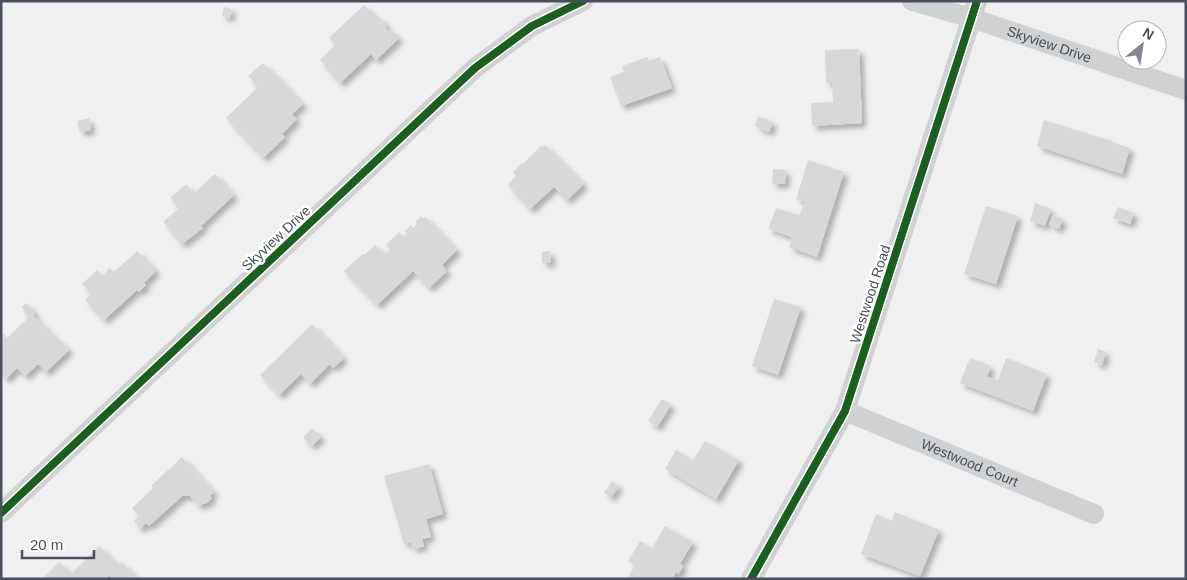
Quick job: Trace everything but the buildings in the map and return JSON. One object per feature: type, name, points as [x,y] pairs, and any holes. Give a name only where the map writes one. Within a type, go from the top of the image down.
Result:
[{"type":"street","name":"Skyview Drive","points":[[1,513],[475,68],[532,26],[583,1]]},
{"type":"street","name":"Skyview Drive","points":[[912,1],[974,10],[1186,90]]},
{"type":"street","name":"Westwood Road","points":[[751,579],[845,411],[974,10]]},
{"type":"street","name":"Westwood Court","points":[[845,411],[1094,514]]},
{"type":"cycle path","points":[[1,513],[475,68],[532,26],[583,1]]},
{"type":"cycle path","points":[[751,579],[845,411],[977,1]]}]
